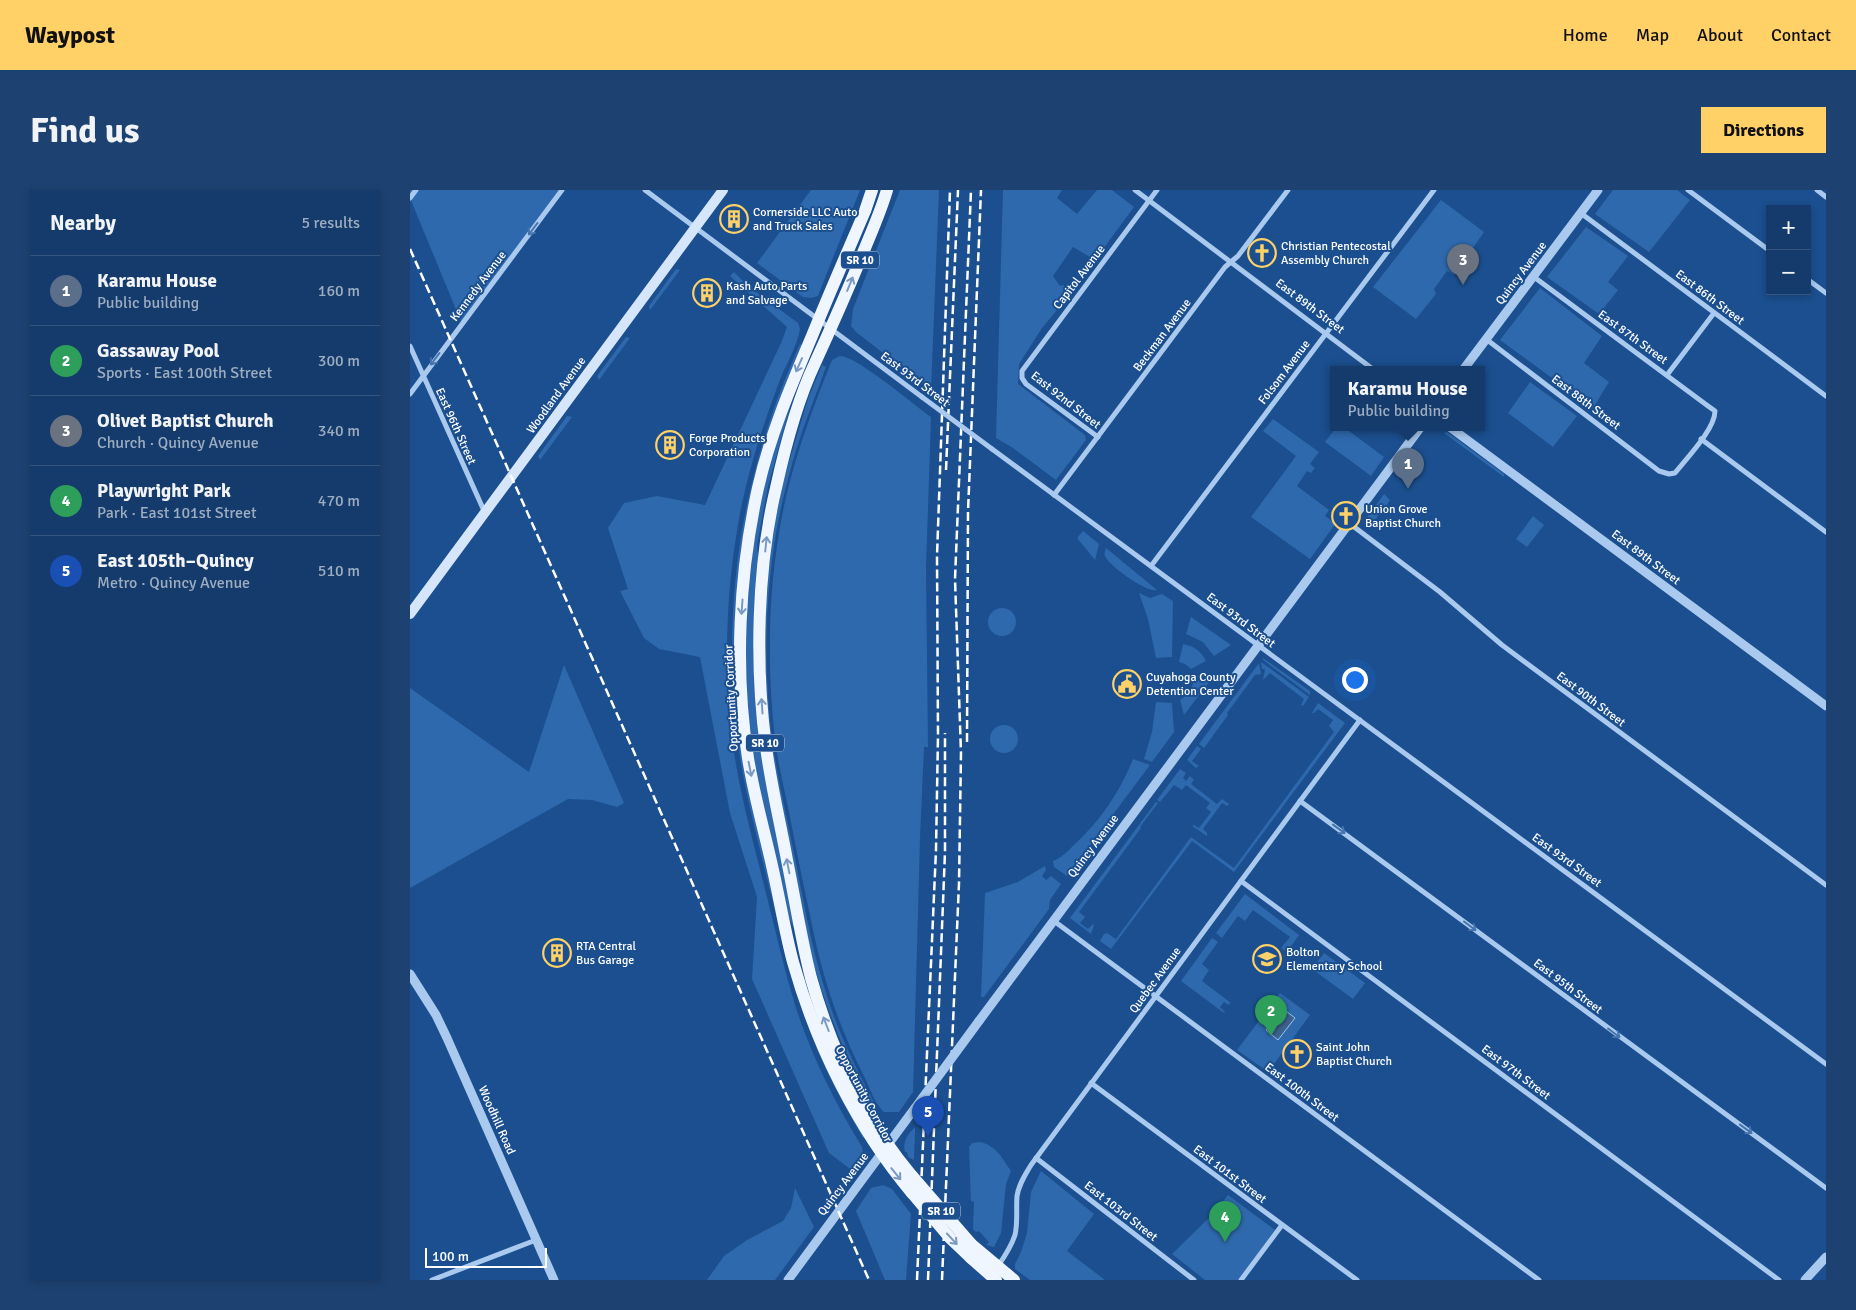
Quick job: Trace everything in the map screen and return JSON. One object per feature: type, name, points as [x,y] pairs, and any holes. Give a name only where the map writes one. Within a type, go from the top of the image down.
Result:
[{"type":"main road","name":"Woodland Avenue","points":[[410,614],[723,190]]},
{"type":"main road","name":"Opportunity Corridor","points":[[872,190],[865,211],[789,388],[765,462],[754,506],[745,565],[741,612],[743,707],[748,757],[794,962],[824,1046],[838,1078],[912,1192],[950,1238],[996,1280]]},
{"type":"main road","name":"Opportunity Corridor","points":[[887,190],[878,219],[814,364],[783,460],[771,507],[765,546],[760,615],[759,663],[761,706],[769,766],[811,976],[820,1008],[848,1075],[884,1150],[912,1176],[971,1244],[998,1266]]},
{"type":"main road","name":"SR 10","points":[[998,1266],[1014,1280]]},
{"type":"street","points":[[410,198],[416,190]]},
{"type":"street","name":"Kennedy Avenue","points":[[410,394],[562,190]]},
{"type":"street","name":"East 93rd Street","points":[[645,190],[1258,646],[1826,1064]]},
{"type":"street","name":"East 89th Street","points":[[1135,190],[1369,366]]},
{"type":"street","name":"Capitol Avenue","points":[[1022,378],[1022,371],[1157,190]]},
{"type":"street","name":"Beckman Avenue","points":[[1054,495],[1225,267],[1238,256],[1288,190]]},
{"type":"street","name":"Folsom Avenue","points":[[1151,566],[1434,190]]},
{"type":"street","name":"Quincy Avenue","points":[[1467,366],[1582,214],[1598,190]]},
{"type":"street","points":[[1688,190],[1769,250]]},
{"type":"street","points":[[1817,190],[1826,197]]},
{"type":"street","name":"East 86th Street","points":[[1582,214],[1826,396]]},
{"type":"street","name":"East 87th Street","points":[[1534,276],[1715,411],[1715,418],[1711,427],[1701,439]]},
{"type":"street","points":[[1811,282],[1826,293]]},
{"type":"street","points":[[1667,375],[1714,313]]},
{"type":"street","name":"East 88th Street","points":[[1486,339],[1659,471],[1669,474],[1675,473],[1701,439]]},
{"type":"street","name":"East 96th Street","points":[[410,346],[485,513]]},
{"type":"street","name":"East 92nd Street","points":[[1022,378],[1026,384],[1098,437]]},
{"type":"street","name":"Quincy Avenue","points":[[788,1280],[1418,431]]},
{"type":"street","name":"East 89th Street","points":[[1454,431],[1826,706]]},
{"type":"street","points":[[1701,439],[1826,532]]},
{"type":"street","name":"East 90th Street","points":[[1349,522],[1440,592],[1502,646],[1826,885]]},
{"type":"street","name":"Quebec Avenue","points":[[998,1266],[1015,1234],[1020,1185],[1036,1158],[1360,720]]},
{"type":"street","name":"East 95th Street","points":[[1300,801],[1826,1188]]},
{"type":"street","name":"East 97th Street","points":[[1241,881],[1779,1280]]},
{"type":"street","name":"East 100th Street","points":[[1054,921],[1539,1280]]},
{"type":"street","name":"Woodhill Road","points":[[410,974],[436,1015],[447,1038],[554,1280]]},
{"type":"street","name":"East 101st Street","points":[[1091,1084],[1356,1280]]},
{"type":"street","name":"East 103rd Street","points":[[1036,1158],[1194,1280]]},
{"type":"street","points":[[1241,1280],[1282,1225]]},
{"type":"street","points":[[432,1280],[536,1240]]},
{"type":"street","points":[[1805,1280],[1826,1256]]},
{"type":"shaded area","points":[[410,190],[562,190],[462,324],[410,198]]},
{"type":"shaded area","points":[[811,190],[860,190],[818,296],[811,298],[803,297],[757,263]]},
{"type":"shaded area","points":[[900,190],[939,190],[931,390],[856,332],[851,326],[853,309]]},
{"type":"shaded area","points":[[1003,190],[1062,190],[1057,198],[1077,214],[1097,190],[1112,190],[1134,207],[1095,260],[1073,247],[1053,276],[1060,286],[1063,285],[1072,292],[1042,328],[1019,364],[1018,384],[1085,435],[1086,440],[1056,480],[1013,448],[996,438]]},
{"type":"shaded area","points":[[1613,190],[1677,190],[1690,200],[1649,252],[1595,214]]},
{"type":"shaded area","points":[[1441,200],[1484,232],[1462,264],[1457,261],[1455,264],[1459,268],[1454,275],[1447,271],[1434,289],[1436,294],[1416,319],[1373,287]]},
{"type":"shaded area","points":[[1586,227],[1628,256],[1608,282],[1618,290],[1599,314],[1547,277]]},
{"type":"shaded area","points":[[676,269],[680,270],[650,310],[649,306]]},
{"type":"shaded area","points":[[734,272],[748,286],[798,323],[800,329],[772,400],[757,445],[741,508],[735,541],[728,608],[727,642],[729,709],[733,743],[748,822],[795,1005],[808,1042],[824,1078],[862,1147],[863,1153],[859,1160],[862,1162],[854,1172],[829,1153],[752,979],[757,897],[730,813],[700,657],[659,649],[644,638],[620,591],[628,589],[608,528],[624,503],[657,496],[705,505],[787,327],[730,276]]},
{"type":"shaded area","points":[[1540,288],[1602,336],[1584,363],[1609,382],[1593,408],[1500,340]]},
{"type":"shaded area","points":[[626,337],[630,338],[599,380],[597,376]]},
{"type":"shaded area","points":[[800,344],[803,345],[764,448],[736,693],[794,971],[865,1137],[863,1138],[822,1061],[799,998],[769,887],[750,806],[740,757],[735,717],[732,635],[734,594],[745,512],[754,472],[770,422]]},
{"type":"shaded area","points":[[840,356],[848,358],[872,372],[931,417],[926,568],[928,747],[924,747],[920,838],[913,1092],[899,1112],[884,1112],[875,1101],[847,1040],[832,1001],[815,941],[779,767],[772,709],[770,618],[775,557],[780,527],[790,479],[806,428],[832,360]]},
{"type":"shaded area","points":[[822,365],[826,367],[795,455],[776,534],[768,602],[767,671],[769,705],[777,770],[815,953],[833,1015],[853,1061],[876,1106],[873,1109],[837,1032],[822,992],[810,951],[770,746],[763,625],[772,535],[785,475],[808,399]]},
{"type":"shaded area","points":[[1530,382],[1577,416],[1553,447],[1508,413]]},
{"type":"shaded area","points":[[794,393],[768,486],[757,545],[759,563],[754,654],[795,930],[789,918],[758,788],[746,695],[745,621],[757,513],[773,450]]},
{"type":"shaded area","points":[[567,416],[572,417],[540,460],[538,456]]},
{"type":"shaded area","points":[[1273,419],[1319,452],[1310,464],[1315,468],[1311,473],[1307,471],[1297,486],[1329,510],[1325,516],[1332,521],[1348,500],[1351,502],[1310,559],[1251,517],[1296,456],[1263,431]]},
{"type":"shaded area","points":[[1334,431],[1349,431],[1384,457],[1371,476],[1325,442]]},
{"type":"shaded area","points":[[1447,432],[1504,474],[1504,477],[1444,433]]},
{"type":"shaded area","points":[[1384,494],[1390,500],[1383,511],[1381,510],[1371,528],[1363,523]]},
{"type":"shaded area","points":[[1533,516],[1544,525],[1527,547],[1516,539]]},
{"type":"shaded area","points":[[1083,531],[1099,544],[1095,560],[1077,538]]},
{"type":"shaded area","points":[[1106,548],[1157,590],[1152,590],[1137,583],[1113,566],[1105,556]]},
{"type":"shaded area","points":[[1139,593],[1150,598],[1162,594],[1173,601],[1172,657],[1156,658],[1148,619]]},
{"type":"shaded area","points":[[1002,608],[1012,612],[1016,622],[1012,632],[1002,636],[992,632],[988,622],[992,612]]},
{"type":"shaded area","points":[[1191,617],[1231,645],[1214,656],[1203,642],[1186,634]]},
{"type":"shaded area","points":[[1183,644],[1197,650],[1206,661],[1191,669],[1179,662]]},
{"type":"shaded area","points":[[1263,658],[1310,691],[1310,695],[1263,660]]},
{"type":"shaded area","points":[[1261,662],[1309,697],[1303,706],[1301,705],[1304,699],[1270,673],[1263,680],[1265,669],[1262,669]]},
{"type":"shaded area","points":[[1259,663],[1261,674],[1255,675],[1204,748],[1199,744]]},
{"type":"shaded area","points":[[564,665],[624,803],[617,807],[592,800],[568,799],[410,888],[410,688],[529,772]]},
{"type":"shaded area","points":[[1194,680],[1210,681],[1184,715],[1180,700],[1190,693]]},
{"type":"shaded area","points":[[1156,702],[1172,703],[1174,732],[1152,762],[1144,759],[1152,732]]},
{"type":"shaded area","points":[[1318,703],[1345,723],[1234,872],[1192,841],[1111,949],[1100,941],[1104,934],[1107,933],[1116,939],[1191,837],[1234,868],[1334,732],[1329,726],[1333,720],[1318,709],[1312,713]]},
{"type":"shaded area","points":[[1004,725],[1014,729],[1018,739],[1014,749],[1004,753],[994,749],[990,739],[994,729]]},
{"type":"shaded area","points":[[1197,746],[1201,749],[1192,761],[1199,766],[1196,768],[1187,760]]},
{"type":"shaded area","points":[[1133,759],[1150,765],[1067,876],[1054,867],[1053,861],[1069,850],[1101,816],[1122,783]]},
{"type":"shaded area","points":[[1180,769],[1186,773],[1183,778],[1186,781],[1190,776],[1194,780],[1191,784],[1217,804],[1222,799],[1229,804],[1227,806],[1222,803],[1203,829],[1207,836],[1192,826],[1194,825],[1199,828],[1211,812],[1206,808],[1210,803],[1186,785],[1182,790],[1174,785],[1160,802],[1157,800]]},
{"type":"shaded area","points":[[1156,802],[1158,803],[1141,828],[1079,912],[1085,917],[1080,923],[1088,929],[1094,925],[1091,934],[1070,918]]},
{"type":"shaded area","points":[[1045,866],[1046,870],[1042,876],[1046,880],[1051,876],[1061,884],[1050,900],[1049,909],[984,997],[981,997],[985,893],[1018,882]]},
{"type":"shaded area","points":[[1245,894],[1299,935],[1287,952],[1281,948],[1290,937],[1253,910],[1245,921],[1238,916],[1222,938],[1216,933]]},
{"type":"shaded area","points":[[1212,938],[1218,942],[1202,964],[1209,970],[1202,981],[1231,1003],[1228,1005],[1224,1002],[1220,1007],[1224,1013],[1181,981]]},
{"type":"shaded area","points":[[1324,953],[1365,983],[1353,999],[1312,969]]},
{"type":"shaded area","points":[[1280,993],[1310,1015],[1268,1072],[1237,1050]]},
{"type":"shaded area","points":[[1282,1008],[1295,1018],[1278,1040],[1266,1030]]},
{"type":"shaded area","points":[[915,1127],[914,1160],[908,1157],[904,1144],[908,1135]]},
{"type":"shaded area","points":[[980,1142],[991,1146],[1002,1157],[1011,1171],[1006,1184],[1001,1233],[994,1247],[986,1245],[989,1242],[979,1231],[976,1232],[973,1229],[974,1202],[971,1201],[969,1147],[972,1143]]},
{"type":"shaded area","points":[[1041,1171],[1094,1214],[1067,1251],[1105,1280],[1030,1280],[1015,1269],[1015,1264],[1027,1233],[1031,1192]]},
{"type":"shaded area","points":[[883,1185],[892,1189],[911,1214],[906,1280],[885,1280],[856,1211],[871,1188]]},
{"type":"shaded area","points":[[795,1188],[814,1227],[775,1280],[707,1280],[724,1256],[747,1240],[783,1221],[791,1208]]},
{"type":"shaded area","points":[[1228,1195],[1275,1230],[1238,1280],[1205,1280],[1172,1254],[1213,1214]]},
{"type":"railway","points":[[917,1280],[936,850],[938,735],[937,556],[950,190]]},
{"type":"railway","points":[[946,470],[958,190]]},
{"type":"railway","points":[[942,1280],[959,883],[961,753],[955,579],[971,190]]},
{"type":"railway","points":[[967,742],[968,512],[981,190]]},
{"type":"railway","points":[[410,249],[869,1280]]},
{"type":"railway","points":[[928,1280],[945,852],[945,733]]},
{"type":"place","name":"Cornerside LLC Auto and Truck Sales","points":[[734,219]]},
{"type":"place","name":"Christian Pentecostal Assembly Church","points":[[1262,253]]},
{"type":"place","name":"Olivet Baptist Church","points":[[1463,285]]},
{"type":"place","name":"Kash Auto Parts and Salvage","points":[[707,293]]},
{"type":"place","name":"Forge Products Corporation","points":[[670,445]]},
{"type":"place","name":"Karamu House","points":[[1408,489]]},
{"type":"place","name":"Union Grove Baptist Church","points":[[1346,516]]},
{"type":"place","name":"Cuyahoga County Detention Center","points":[[1127,684]]},
{"type":"place","name":"RTA Central Bus Garage","points":[[557,953]]},
{"type":"place","name":"Bolton Elementary School","points":[[1267,959]]},
{"type":"place","name":"Gassaway Pool","points":[[1271,1036]]},
{"type":"place","name":"Saint John Baptist Church","points":[[1297,1054]]},
{"type":"place","name":"East 105th–Quincy","points":[[928,1137]]},
{"type":"place","name":"Playwright Park","points":[[1225,1242]]}]
